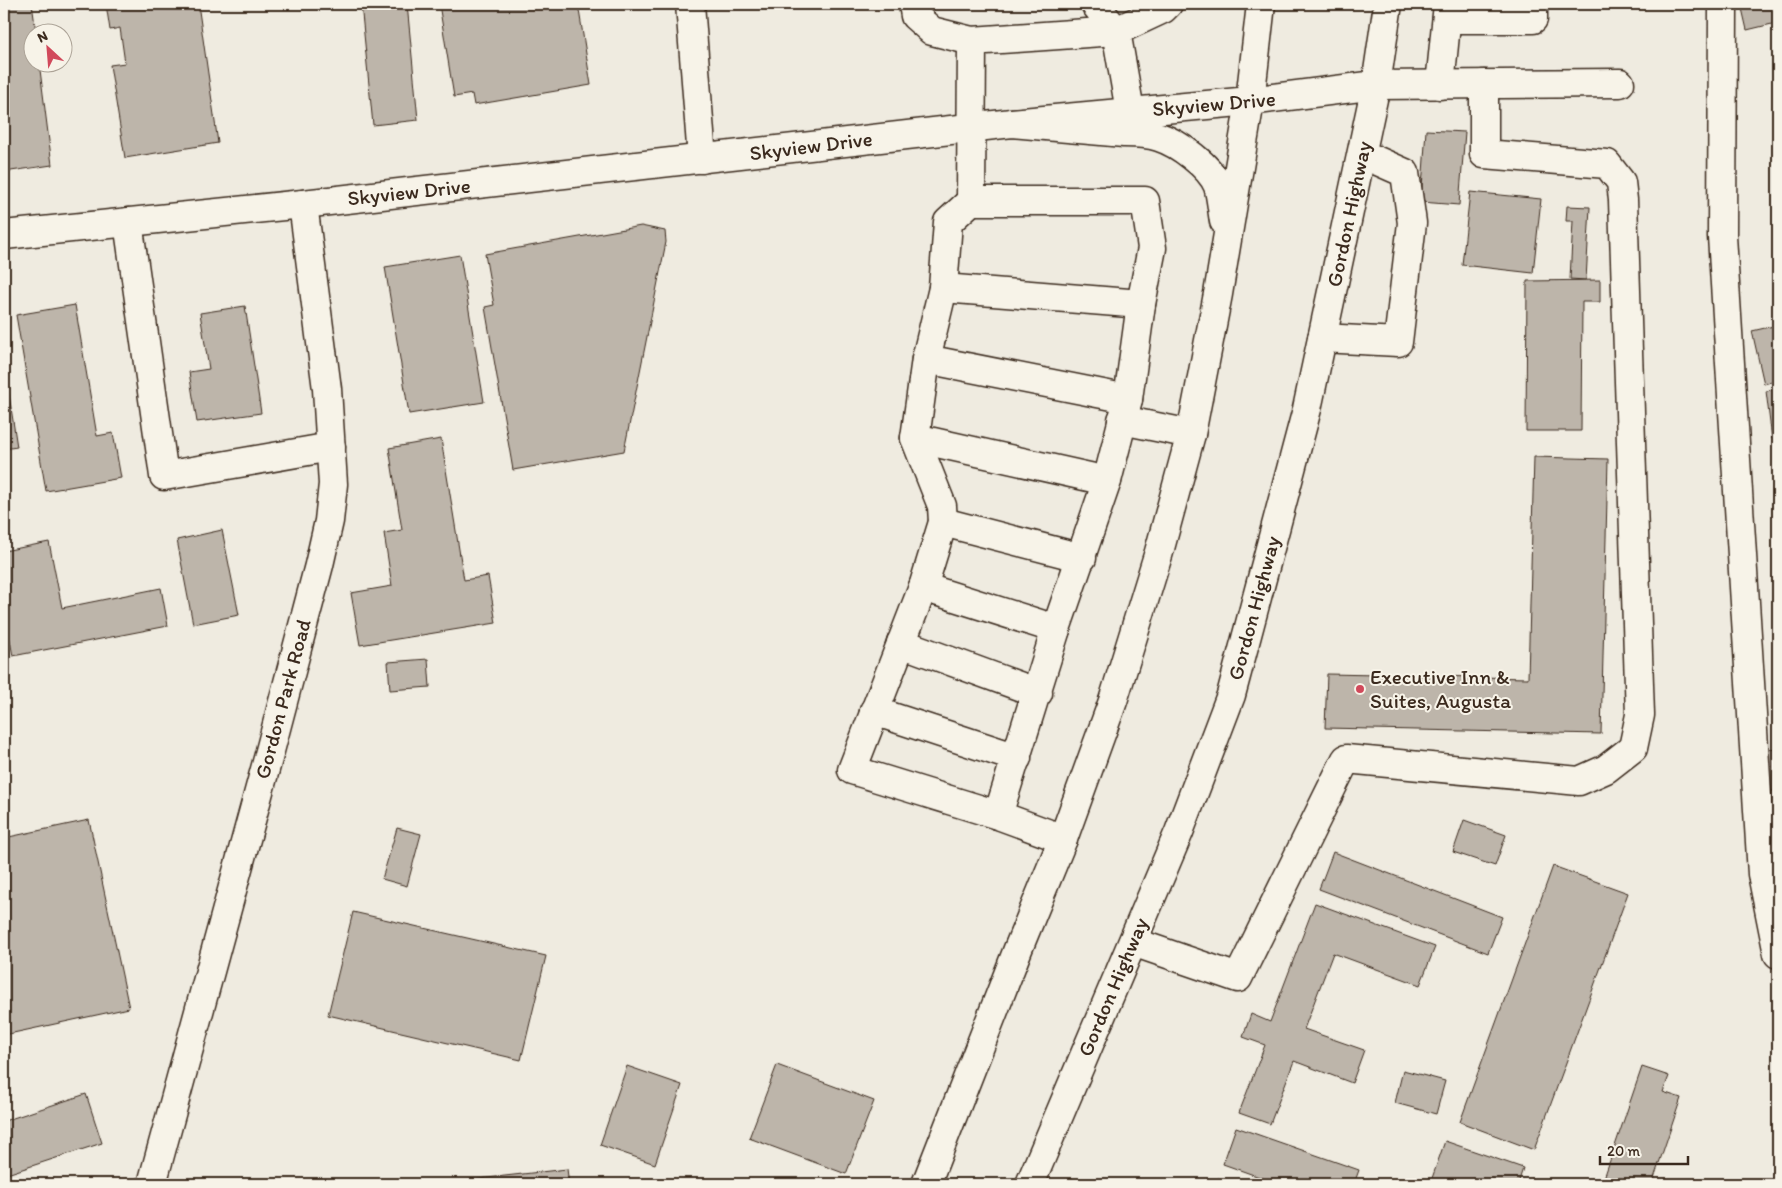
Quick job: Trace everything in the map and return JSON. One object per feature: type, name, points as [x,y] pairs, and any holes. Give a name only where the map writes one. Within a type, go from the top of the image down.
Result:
[{"type":"main road","points":[[690,4],[702,159]]},
{"type":"main road","points":[[913,4],[915,16],[932,31],[972,41],[1116,31],[1163,9],[1168,4]]},
{"type":"main road","points":[[1095,4],[1116,31],[1130,111]]},
{"type":"main road","points":[[926,1184],[1063,839],[1113,701],[1158,552],[1191,434],[1218,294],[1250,101],[1261,4]]},
{"type":"main road","name":"Gordon Highway","points":[[1030,1184],[1179,832],[1231,695],[1307,409],[1376,85],[1388,4]]},
{"type":"main road","points":[[1440,85],[1447,11],[1533,19],[1534,4]]},
{"type":"main road","points":[[1723,4],[1722,236],[1762,874],[1778,954]]},
{"type":"main road","points":[[971,201],[972,41]]},
{"type":"main road","name":"Skyview Drive","points":[[4,235],[303,204],[1012,123],[1250,101],[1376,85],[1620,83]]},
{"type":"main road","points":[[1133,942],[1238,978],[1346,759],[1579,781],[1606,769],[1633,748],[1640,715],[1624,220],[1621,182],[1607,164],[1484,154],[1484,84]]},
{"type":"main road","points":[[1012,123],[1141,133],[1159,137],[1190,154],[1210,171],[1218,186],[1227,238]]},
{"type":"main road","points":[[1322,338],[1398,342],[1412,224],[1405,173],[1362,154]]},
{"type":"main road","points":[[998,814],[1038,693],[1056,629],[1107,481],[1125,409],[1141,304],[1152,248],[1145,201],[971,201],[948,222],[943,288],[926,359],[915,438],[942,506],[943,522],[923,587],[852,770],[998,814],[1063,839]]},
{"type":"main road","name":"Gordon Park Road","points":[[152,1184],[319,565],[329,521],[333,484],[327,389],[303,204]]},
{"type":"main road","points":[[128,222],[164,476],[331,447]]},
{"type":"main road","points":[[943,288],[1141,304]]},
{"type":"main road","points":[[926,359],[1125,409],[1191,434]]},
{"type":"main road","points":[[915,438],[1107,481]]},
{"type":"main road","points":[[943,522],[1082,558]]},
{"type":"main road","points":[[923,587],[1056,629]]},
{"type":"main road","points":[[901,643],[1038,693]]},
{"type":"main road","points":[[874,711],[1017,758]]},
{"type":"building","points":[[4,4],[32,4],[35,22],[22,22],[22,72],[40,72],[52,165],[4,172]]},
{"type":"building","points":[[106,4],[198,4],[218,143],[125,158],[110,65],[125,63],[120,28],[110,30]]},
{"type":"building","points":[[361,4],[407,4],[418,120],[373,125]]},
{"type":"building","points":[[439,4],[578,4],[591,85],[474,105],[472,94],[454,97]]},
{"type":"building","points":[[1741,4],[1772,4],[1776,23],[1747,30]]},
{"type":"building","points":[[1426,130],[1465,132],[1459,205],[1421,202]]},
{"type":"building","points":[[1470,192],[1541,199],[1533,273],[1462,265]]},
{"type":"building","points":[[1567,206],[1590,207],[1586,280],[1570,279],[1573,221],[1566,221]]},
{"type":"building","points":[[641,226],[665,231],[666,242],[624,451],[513,470],[485,307],[494,305],[485,254]]},
{"type":"building","points":[[460,255],[484,402],[409,414],[385,267]]},
{"type":"building","points":[[1600,280],[1600,302],[1582,302],[1581,431],[1526,431],[1527,281]]},
{"type":"building","points":[[75,305],[97,436],[113,433],[121,478],[46,491],[16,315]]},
{"type":"building","points":[[245,306],[261,413],[197,422],[189,372],[209,369],[200,313]]},
{"type":"building","points":[[1778,325],[1778,380],[1764,384],[1752,331]]},
{"type":"building","points":[[4,362],[17,447],[4,449]]},
{"type":"building","points":[[1778,389],[1778,438],[1772,439],[1766,391]]},
{"type":"building","points":[[441,439],[464,580],[488,576],[496,623],[360,645],[351,593],[392,586],[384,533],[402,530],[389,448]]},
{"type":"building","points":[[1534,457],[1608,459],[1601,734],[1325,728],[1327,674],[1528,678]]},
{"type":"building","points":[[222,530],[239,615],[193,624],[177,540]]},
{"type":"building","points":[[49,542],[62,608],[161,588],[168,626],[13,656],[4,609],[4,551]]},
{"type":"building","points":[[428,659],[430,687],[390,690],[388,662]]},
{"type":"building","points":[[1778,748],[1778,791],[1768,791],[1767,749]]},
{"type":"building","points":[[89,820],[129,1008],[4,1035],[4,838]]},
{"type":"building","points":[[1464,820],[1506,835],[1495,866],[1453,852]]},
{"type":"building","points":[[397,828],[421,834],[407,886],[382,879]]},
{"type":"building","points":[[1333,852],[1502,917],[1488,953],[1319,889]]},
{"type":"building","points":[[1553,866],[1628,893],[1534,1150],[1460,1122]]},
{"type":"building","points":[[1315,903],[1435,947],[1420,985],[1333,953],[1304,1029],[1364,1050],[1352,1083],[1294,1061],[1270,1124],[1239,1113],[1265,1045],[1243,1037],[1251,1014],[1270,1022]]},
{"type":"building","points":[[353,912],[546,956],[521,1060],[328,1015]]},
{"type":"building","points":[[777,1065],[874,1101],[846,1174],[749,1138]]},
{"type":"building","points":[[627,1066],[682,1085],[655,1164],[600,1145]]},
{"type":"building","points":[[1642,1067],[1669,1076],[1663,1092],[1681,1098],[1652,1184],[1602,1184]]},
{"type":"building","points":[[1403,1070],[1445,1081],[1436,1114],[1395,1103]]},
{"type":"building","points":[[86,1094],[102,1143],[4,1175],[4,1121]]},
{"type":"building","points":[[1236,1127],[1359,1170],[1354,1184],[1279,1184],[1223,1164]]},
{"type":"building","points":[[1445,1141],[1523,1168],[1518,1184],[1430,1184]]},
{"type":"building","points":[[567,1169],[569,1184],[434,1184]]},
{"type":"building","points":[[1218,1178],[1237,1184],[1216,1184]]},
{"type":"place","name":"Executive Inn & Suites, Augusta","points":[[1360,689]]}]
